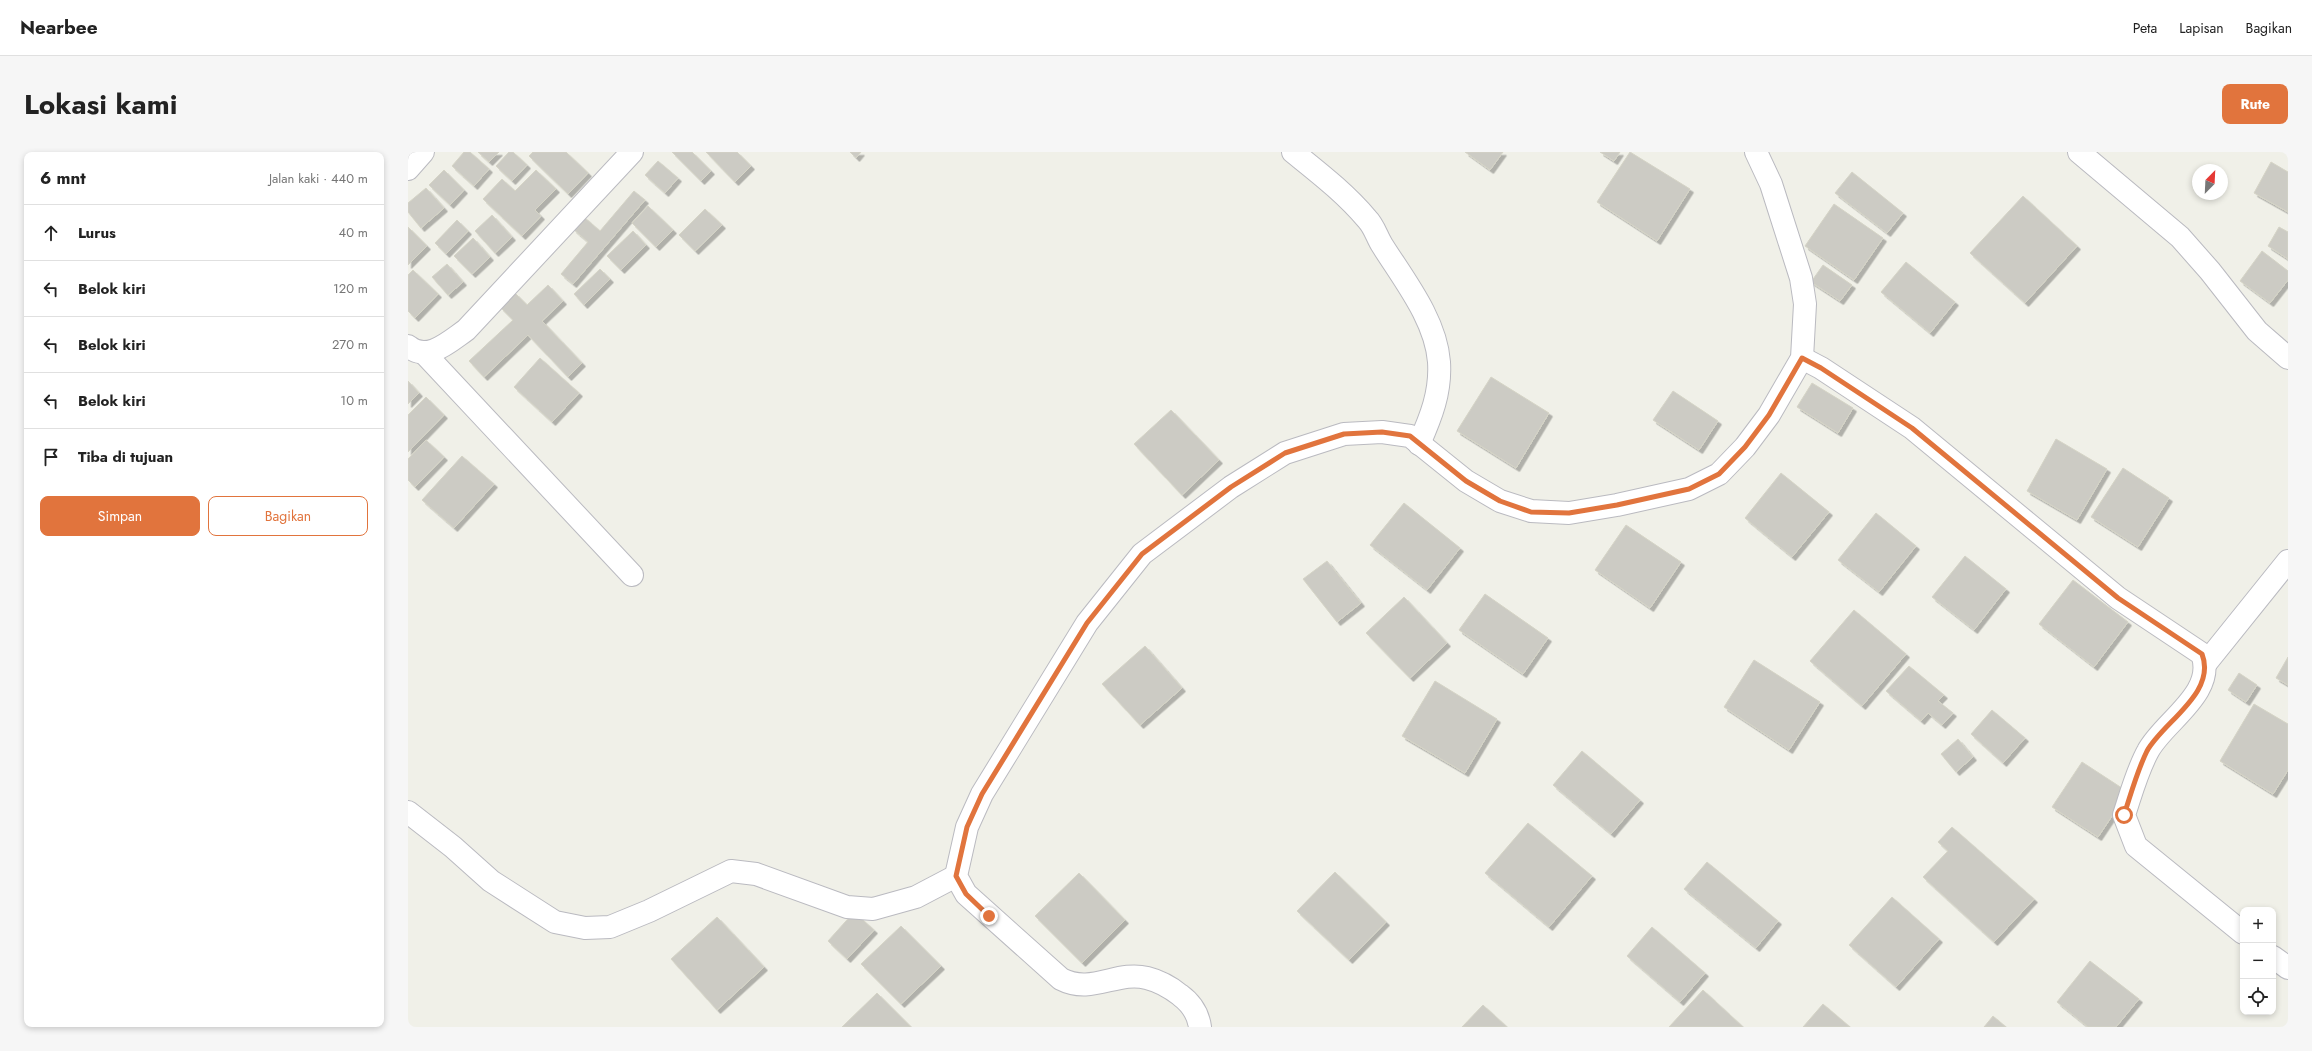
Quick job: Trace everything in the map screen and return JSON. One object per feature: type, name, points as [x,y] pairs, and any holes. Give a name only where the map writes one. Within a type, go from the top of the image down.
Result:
[{"type":"street","points":[[408,169],[423,152]]},
{"type":"street","points":[[416,349],[442,347],[466,330],[632,152]]},
{"type":"street","points":[[1292,152],[1337,187],[1369,220],[1422,310],[1430,329],[1439,361],[1438,390],[1431,417],[1419,444]]},
{"type":"street","points":[[1200,1027],[1198,1017],[1189,1001],[1169,987],[1146,978],[1125,978],[1088,986],[1072,985],[1061,979],[966,894],[956,876],[967,827],[982,794],[1087,623],[1142,554],[1231,487],[1285,453],[1344,434],[1382,432],[1410,436],[1466,481],[1500,501],[1531,512],[1569,513],[1689,489],[1719,474],[1745,447],[1769,415],[1802,358],[1805,304],[1801,278],[1771,184],[1756,152]]},
{"type":"street","points":[[2079,152],[2180,237],[2210,271],[2257,330],[2288,358]]},
{"type":"street","points":[[416,349],[632,575]]},
{"type":"street","points":[[1802,358],[1821,368],[1912,428],[2118,598],[2146,618],[2194,646],[2202,654],[2206,663]]},
{"type":"street","points":[[2240,931],[2136,846],[2124,815],[2148,750],[2194,698],[2206,663],[2288,561]]},
{"type":"street","points":[[408,812],[453,847],[491,881],[555,922],[585,928],[610,926],[649,911],[731,871],[756,874],[847,906],[873,909],[916,896],[956,876]]},
{"type":"street","points":[[2276,958],[2288,968]]},
{"type":"building","points":[[464,152],[470,152],[489,169],[474,186],[452,166]]},
{"type":"building","points":[[478,152],[499,152],[489,162]]},
{"type":"building","points":[[509,152],[513,152],[527,165],[512,181],[496,166]]},
{"type":"building","points":[[533,152],[566,152],[588,173],[568,194],[529,156]]},
{"type":"building","points":[[672,152],[692,152],[711,171],[701,181]]},
{"type":"building","points":[[706,152],[737,152],[751,166],[735,182]]},
{"type":"building","points":[[850,152],[861,152],[856,158]]},
{"type":"building","points":[[1465,152],[1503,152],[1490,170]]},
{"type":"building","points":[[1600,152],[1620,152],[1614,161]]},
{"type":"building","points":[[1630,152],[1690,189],[1657,241],[1597,202]]},
{"type":"building","points":[[658,161],[678,178],[665,193],[645,175]]},
{"type":"building","points":[[2271,162],[2288,172],[2288,212],[2254,193]]},
{"type":"building","points":[[444,170],[464,190],[450,205],[429,185]]},
{"type":"building","points":[[536,170],[556,189],[535,210],[541,216],[522,236],[483,199],[502,179],[515,191]]},
{"type":"building","points":[[1852,172],[1903,213],[1887,233],[1835,193]]},
{"type":"building","points":[[426,188],[444,208],[421,228],[408,212],[408,203]]},
{"type":"building","points":[[634,191],[645,200],[573,284],[561,274],[588,242],[573,229],[584,217],[600,231]]},
{"type":"building","points":[[2023,196],[2077,246],[2025,303],[1970,253]]},
{"type":"building","points":[[1834,204],[1883,238],[1854,280],[1805,246]]},
{"type":"building","points":[[648,206],[673,230],[656,247],[632,223]]},
{"type":"building","points":[[705,209],[722,225],[695,251],[679,235]]},
{"type":"building","points":[[492,215],[512,237],[495,253],[475,231]]},
{"type":"building","points":[[457,220],[468,231],[446,254],[435,243]]},
{"type":"building","points":[[408,227],[427,246],[408,265]]},
{"type":"building","points":[[2279,227],[2288,232],[2288,259],[2268,246]]},
{"type":"building","points":[[633,231],[646,245],[621,270],[607,256]]},
{"type":"building","points":[[473,238],[490,257],[472,274],[454,256]]},
{"type":"building","points":[[2262,251],[2288,271],[2288,280],[2270,303],[2240,281]]},
{"type":"building","points":[[1906,262],[1955,302],[1930,333],[1881,292]]},
{"type":"building","points":[[447,264],[463,282],[448,295],[432,277]]},
{"type":"building","points":[[1823,265],[1852,285],[1840,301],[1811,282]]},
{"type":"building","points":[[600,269],[610,279],[584,305],[574,294]]},
{"type":"building","points":[[413,270],[438,294],[415,318],[408,311],[408,275]]},
{"type":"building","points":[[548,285],[563,301],[542,321],[582,363],[568,377],[528,335],[484,377],[469,361],[513,320],[500,307],[515,293],[527,305]]},
{"type":"building","points":[[540,358],[579,393],[552,422],[514,387]]},
{"type":"building","points":[[1491,377],[1549,413],[1516,468],[1457,431]]},
{"type":"building","points":[[408,381],[419,393],[408,404]]},
{"type":"building","points":[[1812,383],[1853,408],[1838,433],[1797,407]]},
{"type":"building","points":[[1673,391],[1718,421],[1699,450],[1653,420]]},
{"type":"building","points":[[426,397],[444,415],[408,452],[408,415]]},
{"type":"building","points":[[1171,410],[1219,460],[1182,495],[1134,444]]},
{"type":"building","points":[[2056,439],[2107,469],[2077,520],[2027,491]]},
{"type":"building","points":[[426,440],[444,457],[415,487],[408,480],[408,459]]},
{"type":"building","points":[[462,456],[494,484],[454,528],[422,500]]},
{"type":"building","points":[[2123,468],[2169,498],[2138,547],[2091,517]]},
{"type":"building","points":[[1781,473],[1829,512],[1792,557],[1745,518]]},
{"type":"building","points":[[1404,503],[1460,548],[1427,590],[1370,545]]},
{"type":"building","points":[[1876,513],[1916,546],[1879,592],[1838,560]]},
{"type":"building","points":[[1626,525],[1681,562],[1650,608],[1595,570]]},
{"type":"building","points":[[1965,556],[2006,589],[1974,630],[1932,597]]},
{"type":"building","points":[[1327,561],[1361,603],[1337,622],[1303,579]]},
{"type":"building","points":[[2073,580],[2128,622],[2094,667],[2039,624]]},
{"type":"building","points":[[1485,594],[1548,638],[1523,674],[1459,630]]},
{"type":"building","points":[[1404,597],[1447,643],[1410,678],[1366,633]]},
{"type":"building","points":[[1854,610],[1906,654],[1862,706],[1810,661]]},
{"type":"building","points":[[1145,646],[1182,688],[1140,725],[1102,684]]},
{"type":"building","points":[[2288,657],[2288,685],[2276,678]]},
{"type":"building","points":[[1754,660],[1820,702],[1789,750],[1724,707]]},
{"type":"building","points":[[1909,666],[1944,695],[1938,701],[1953,713],[1942,725],[1928,713],[1921,721],[1886,691]]},
{"type":"building","points":[[2239,673],[2257,685],[2246,702],[2228,690]]},
{"type":"building","points":[[1435,681],[1497,719],[1465,773],[1402,736]]},
{"type":"building","points":[[2254,704],[2288,724],[2288,770],[2273,794],[2220,761]]},
{"type":"building","points":[[1992,710],[2025,738],[2003,763],[1971,734]]},
{"type":"building","points":[[1958,739],[1973,757],[1956,772],[1941,754]]},
{"type":"building","points":[[1582,751],[1640,800],[1611,834],[1553,785]]},
{"type":"building","points":[[2082,762],[2128,792],[2098,837],[2052,807]]},
{"type":"building","points":[[1528,823],[1592,876],[1549,927],[1485,873]]},
{"type":"building","points":[[1952,827],[2034,899],[1994,942],[1923,877],[1948,851],[1938,842]]},
{"type":"building","points":[[1707,862],[1778,921],[1756,948],[1684,889]]},
{"type":"building","points":[[1335,872],[1386,922],[1349,960],[1297,911]]},
{"type":"building","points":[[1079,873],[1125,920],[1082,963],[1035,916]]},
{"type":"building","points":[[1892,897],[1939,939],[1896,987],[1849,945]]},
{"type":"building","points":[[854,912],[874,930],[847,959],[828,941]]},
{"type":"building","points":[[717,917],[764,967],[717,1010],[671,959]]},
{"type":"building","points":[[901,926],[941,966],[901,1004],[861,964]]},
{"type":"building","points":[[1652,927],[1705,973],[1680,1002],[1627,956]]},
{"type":"building","points":[[2090,961],[2139,999],[2116,1027],[2088,1027],[2057,1002]]},
{"type":"building","points":[[1703,990],[1743,1027],[1669,1027]]},
{"type":"building","points":[[877,993],[911,1027],[842,1027]]},
{"type":"building","points":[[1823,1004],[1850,1027],[1803,1027]]},
{"type":"building","points":[[1483,1005],[1507,1027],[1462,1027]]},
{"type":"building","points":[[1993,1016],[2006,1027],[1984,1027]]},
{"type":"route","points":[[989,916],[966,894],[956,876],[967,827],[982,794],[1087,623],[1142,554],[1177,526],[1231,487],[1285,453],[1344,434],[1382,432],[1410,436],[1466,481],[1500,501],[1531,512],[1569,513],[1617,505],[1689,489],[1719,474],[1745,447],[1769,415],[1802,358],[1821,368],[1912,428],[1992,492],[2118,598],[2146,618],[2194,646],[2202,654],[2206,663],[2205,669],[2194,698],[2148,750],[2137,776],[2124,815]]}]
